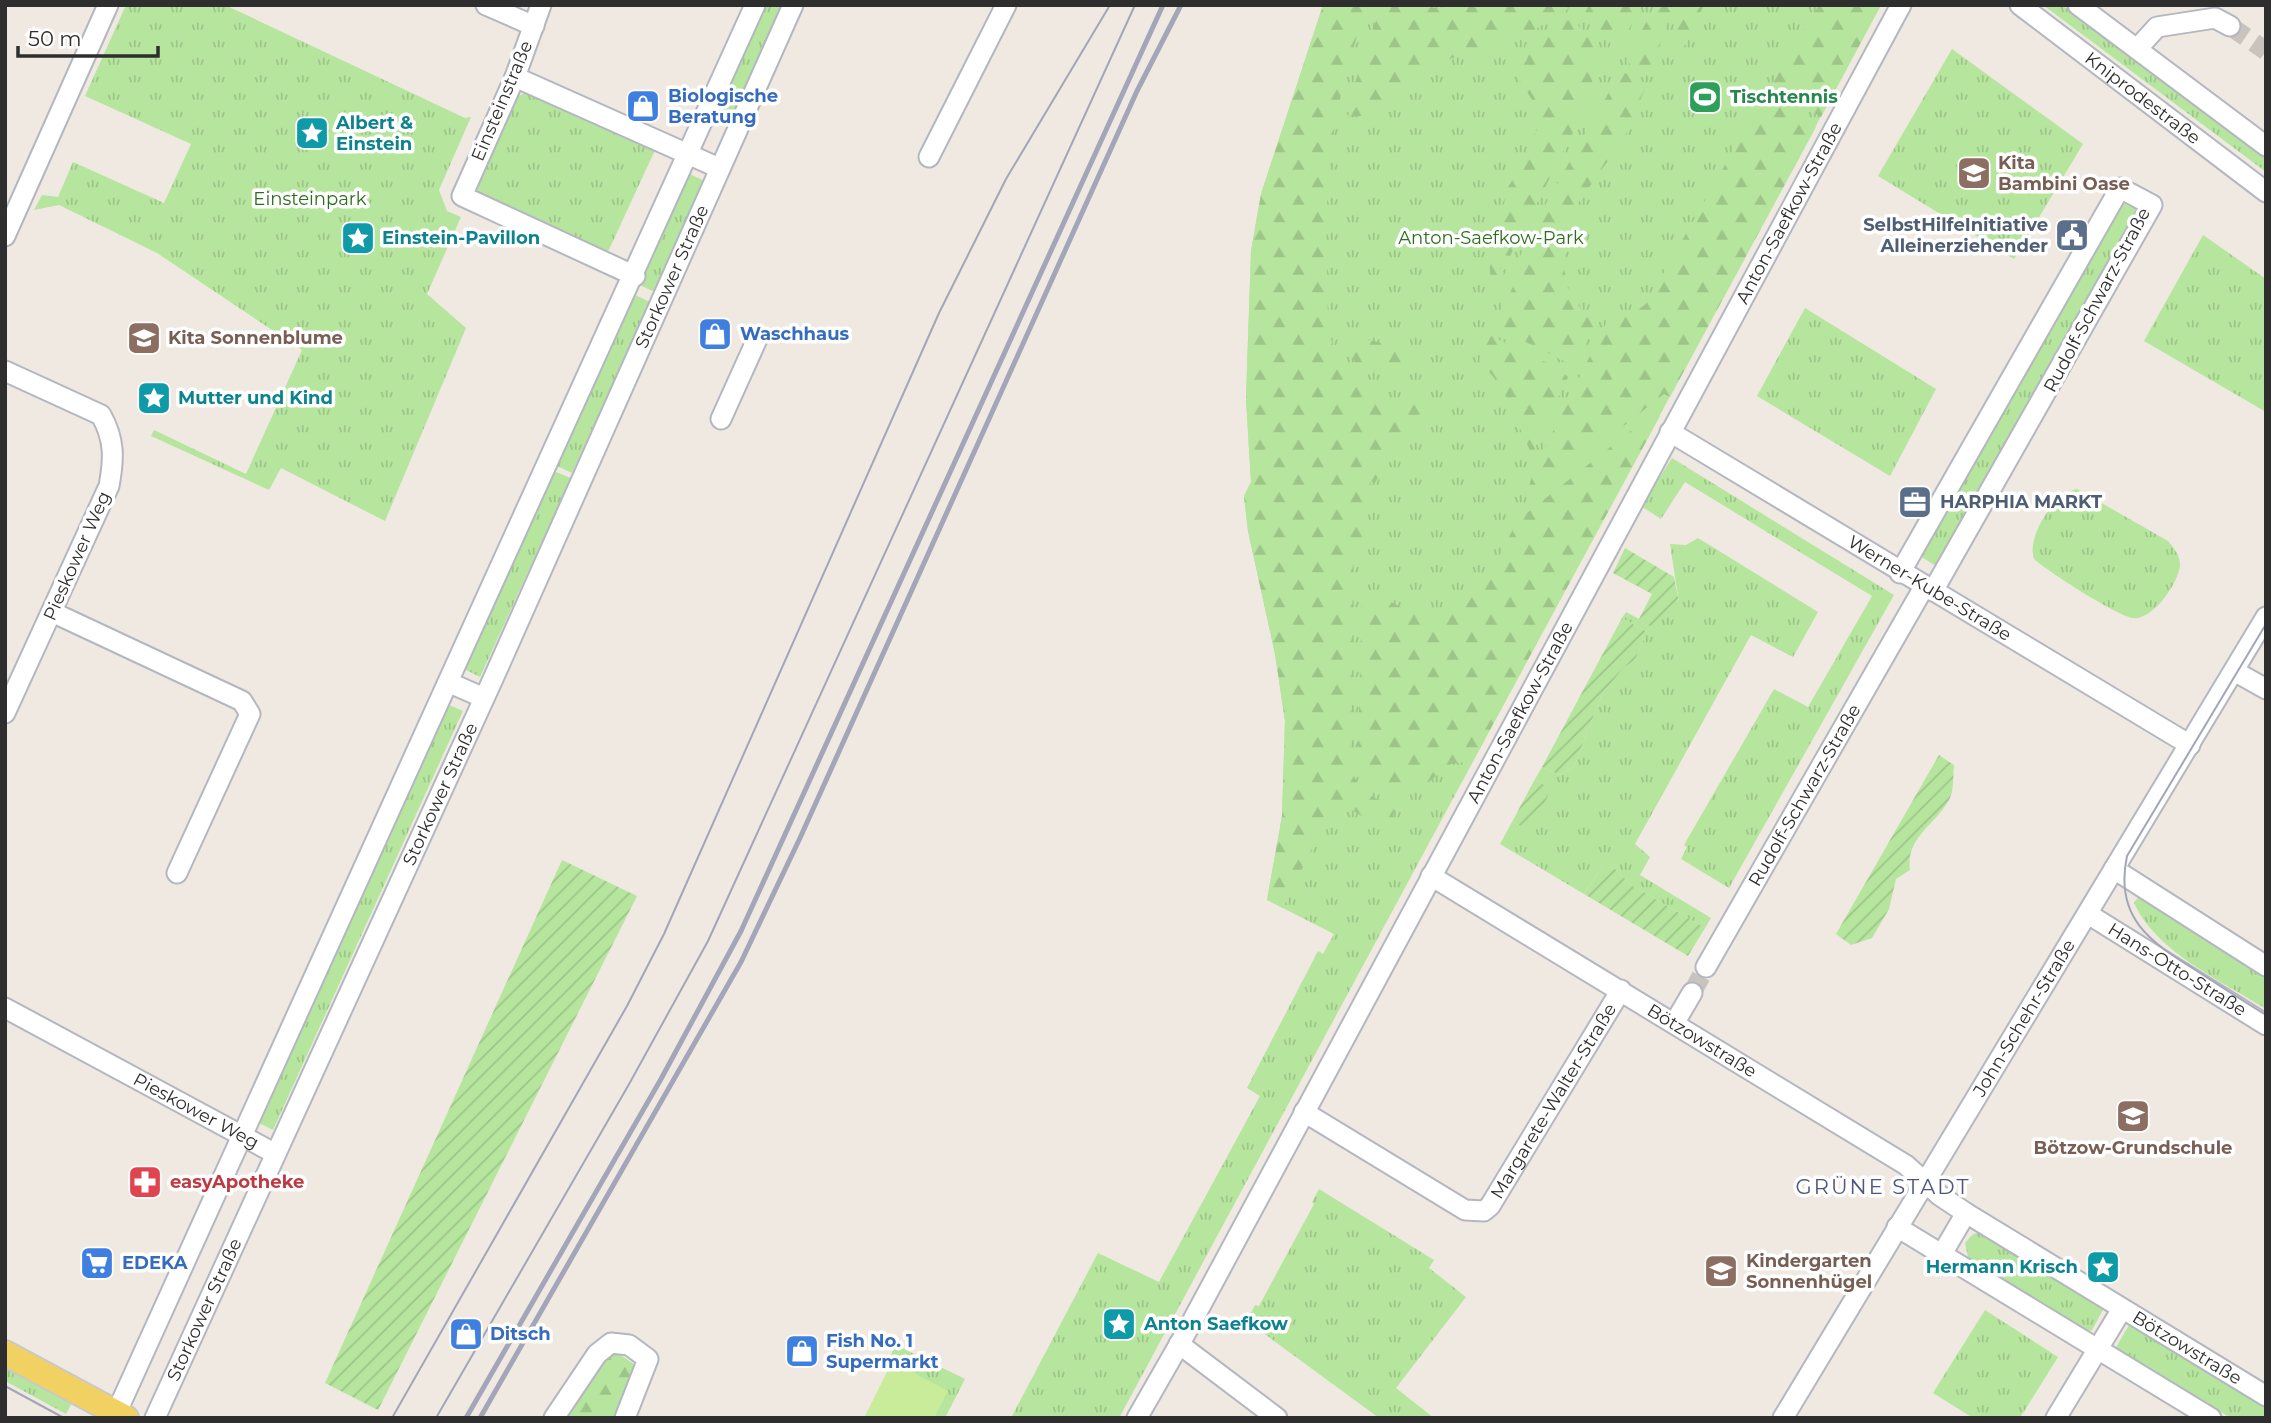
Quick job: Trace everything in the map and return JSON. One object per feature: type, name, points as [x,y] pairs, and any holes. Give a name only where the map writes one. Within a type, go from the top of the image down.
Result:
[{"type":"main road","points":[[5,1353],[119,1416]]},
{"type":"street","points":[[5,236],[108,5]]},
{"type":"street","points":[[486,5],[534,26]]},
{"type":"street","name":"Einsteinstraße","points":[[462,196],[515,76],[541,5]]},
{"type":"street","name":"Storkower Straße","points":[[119,1416],[755,5]]},
{"type":"street","name":"Storkower Straße","points":[[155,1418],[484,698],[793,5]]},
{"type":"street","points":[[929,157],[1006,5]]},
{"type":"street","name":"Anton-Saefkow-Straße","points":[[1137,1418],[1900,5]]},
{"type":"street","name":"Kniprodestraße","points":[[2020,5],[2266,192]]},
{"type":"street","name":"Kniprodestraße","points":[[2078,5],[2266,146]]},
{"type":"street","points":[[2137,49],[2157,27],[2223,16]]},
{"type":"street","points":[[515,76],[689,156],[719,167]]},
{"type":"street","name":"Rudolf-Schwarz-Straße","points":[[1706,967],[2152,205],[2120,188],[1900,573]]},
{"type":"street","name":"Storkower Straße","points":[[462,196],[635,276]]},
{"type":"street","points":[[721,419],[758,337]]},
{"type":"street","name":"Pieskower Weg","points":[[5,371],[101,415],[112,439],[114,458],[109,486],[5,713]]},
{"type":"street","name":"Werner-Kube-Straße","points":[[1670,432],[1900,573],[2190,745]]},
{"type":"street","points":[[52,612],[242,701],[250,713],[177,873]]},
{"type":"street","name":"John-Schehr-Straße","points":[[1783,1418],[2266,617]]},
{"type":"street","points":[[2234,671],[2266,690]]},
{"type":"street","points":[[450,684],[484,698]]},
{"type":"street","points":[[2114,869],[2266,967]]},
{"type":"street","name":"Bötzowstraße","points":[[1431,876],[1906,1165],[1939,1195],[1966,1213],[2266,1396]]},
{"type":"street","name":"Hans-Otto-Straße","points":[[2088,914],[2266,1025]]},
{"type":"street","name":"Margarete-Walter-Straße","points":[[1304,1112],[1465,1210],[1484,1211],[1490,1206],[1620,990]]},
{"type":"street","points":[[1675,1022],[1692,993]]},
{"type":"street","name":"Pieskower Weg","points":[[5,1008],[274,1153]]},
{"type":"street","points":[[1942,1254],[1966,1213]]},
{"type":"street","points":[[1897,1227],[2210,1418]]},
{"type":"street","points":[[2056,1418],[2122,1310]]},
{"type":"street","points":[[554,1418],[597,1354],[611,1343],[629,1345],[648,1359],[625,1418]]},
{"type":"street","points":[[1179,1344],[1276,1418]]},
{"type":"green space","name":"Einsteinpark","points":[[126,5],[225,5],[465,118],[471,117],[439,190],[447,211],[461,217],[427,294],[466,328],[385,521],[281,468],[269,490],[151,436],[154,430],[246,474],[302,350],[157,253],[59,205],[34,210],[42,195],[58,197],[73,162],[164,203],[191,144],[85,96]]},
{"type":"green space","points":[[763,5],[784,5],[733,116],[716,108]]},
{"type":"green space","name":"Anton-Saefkow-Park","points":[[1323,5],[1881,5],[1119,1418],[1011,1418],[1098,1253],[1159,1282],[1260,1096],[1247,1088],[1318,951],[1323,954],[1334,934],[1267,900],[1282,816],[1285,721],[1275,654],[1248,531],[1244,496],[1251,482],[1246,399],[1251,251],[1261,194]]},
{"type":"green space","points":[[1323,5],[1369,5],[1339,104],[1329,171],[1326,239],[1331,340],[1337,357],[1346,370],[1376,396],[1375,399],[1388,403],[1389,400],[1431,404],[1390,454],[1375,483],[1371,481],[1366,492],[1365,533],[1353,558],[1351,767],[1361,788],[1372,797],[1394,803],[1393,829],[1370,821],[1347,807],[1319,834],[1283,908],[1267,900],[1282,816],[1285,721],[1275,654],[1248,531],[1244,496],[1251,482],[1246,399],[1251,251],[1261,194]]},
{"type":"green space","points":[[1382,5],[1415,8],[1567,5],[1568,9],[1520,39],[1502,36],[1487,46],[1424,68],[1373,115],[1348,117],[1361,60]]},
{"type":"green space","points":[[1589,5],[1642,5],[1622,42],[1614,48],[1585,13]]},
{"type":"green space","points":[[1655,5],[1674,5],[1649,77],[1626,61]]},
{"type":"green space","points":[[1684,5],[1704,5],[1679,57],[1669,53]]},
{"type":"green space","points":[[1819,5],[1881,5],[1821,117],[1769,89]]},
{"type":"green space","points":[[2043,5],[2062,5],[2266,157],[2266,172]]},
{"type":"green space","points":[[1572,18],[1605,57],[1597,60],[1590,70],[1594,91],[1510,256],[1504,255],[1498,266],[1504,273],[1493,298],[1487,244],[1492,218],[1504,204],[1506,190],[1519,170],[1537,129],[1536,106],[1518,78],[1518,73],[1527,59],[1525,45]]},
{"type":"green space","points":[[1952,49],[2083,144],[2014,259],[1878,176]]},
{"type":"green space","points":[[1621,71],[1647,84],[1624,138],[1576,206],[1565,245],[1564,267],[1568,289],[1582,311],[1598,318],[1577,362],[1570,364],[1502,330],[1497,318],[1515,283],[1525,280],[1524,274],[1515,267],[1536,221]]},
{"type":"green space","points":[[525,93],[656,148],[607,254],[479,193],[476,186],[516,97]]},
{"type":"green space","points":[[1763,98],[1816,127],[1670,397],[1664,394],[1538,494],[1526,498],[1533,472],[1610,315],[1632,314],[1646,304]]},
{"type":"green space","points":[[685,172],[705,181],[655,292],[635,283]]},
{"type":"green space","points":[[2121,203],[2140,210],[1936,566],[1920,556]]},
{"type":"green space","points":[[2203,235],[2266,279],[2266,412],[2144,341]]},
{"type":"green space","points":[[631,293],[650,302],[572,473],[553,464]]},
{"type":"green space","points":[[1805,308],[1936,389],[1890,476],[1757,396]]},
{"type":"green space","points":[[1491,336],[1558,368],[1568,377],[1532,455],[1501,386],[1479,360]]},
{"type":"green space","points":[[1359,337],[1389,346],[1401,356],[1408,369],[1404,392],[1389,369],[1360,371],[1344,344]]},
{"type":"green space","points":[[1656,411],[1660,416],[1473,761],[1451,764],[1425,785],[1399,795],[1377,791],[1361,770],[1358,745],[1362,592],[1369,591],[1411,612],[1428,616],[1452,612],[1468,602],[1491,571],[1518,520]]},
{"type":"green space","points":[[1672,458],[1894,595],[1729,888],[1681,859],[1687,847],[1684,845],[1774,689],[1808,707],[1872,596],[1685,482],[1661,519],[1641,506]]},
{"type":"green space","points":[[551,470],[571,478],[480,677],[462,668]]},
{"type":"green space","points":[[2077,489],[2168,541],[2176,552],[2180,565],[2175,581],[2163,599],[2148,614],[2133,618],[2113,610],[2034,559],[2034,539],[2044,517],[2059,499]]},
{"type":"green space","points":[[1698,538],[1818,612],[1793,657],[1751,635],[1635,844],[1650,857],[1640,875],[1711,918],[1705,928],[1631,885],[1612,866],[1603,866],[1584,894],[1500,844],[1512,822],[1523,827],[1548,789],[1535,779],[1542,767],[1560,775],[1574,767],[1601,696],[1624,667],[1635,660],[1647,632],[1622,618],[1626,612],[1639,619],[1679,603],[1670,544],[1686,545]]},
{"type":"green space","points":[[1625,548],[1674,577],[1679,603],[1653,628],[1639,619],[1652,594],[1613,573]]},
{"type":"green space","points":[[1622,618],[1647,632],[1635,660],[1624,667],[1601,696],[1574,767],[1560,775],[1542,767]]},
{"type":"green space","points":[[447,704],[463,711],[273,1130],[257,1122]]},
{"type":"green space","points":[[1939,755],[1954,765],[1950,798],[1912,848],[1910,870],[1896,879],[1889,909],[1872,938],[1851,945],[1836,934]]},
{"type":"green space","points":[[1535,779],[1548,788],[1543,817],[1523,827],[1512,822]]},
{"type":"green space","points":[[562,860],[637,896],[378,1410],[325,1383]]},
{"type":"green space","points":[[1603,866],[1612,866],[1631,885],[1705,928],[1688,956],[1584,894]]},
{"type":"green space","points":[[2139,896],[2266,977],[2266,1009],[2174,951],[2144,920],[2134,903]]},
{"type":"green space","points":[[1319,1189],[1434,1260],[1429,1268],[1466,1297],[1396,1388],[1434,1418],[1379,1418],[1247,1321],[1255,1305],[1259,1306],[1314,1204],[1312,1202]]},
{"type":"green space","points":[[1979,1233],[2104,1308],[2092,1330],[2088,1331],[1968,1257],[1965,1243],[1973,1234]]},
{"type":"green space","points":[[1985,1310],[2058,1357],[2020,1418],[1973,1418],[1933,1393]]},
{"type":"green space","points":[[2129,1325],[2266,1406],[2266,1418],[2231,1418],[2115,1349]]},
{"type":"green space","points":[[896,1345],[965,1379],[945,1418],[934,1418],[947,1391],[888,1360]]},
{"type":"green space","points":[[619,1354],[634,1364],[632,1380],[614,1418],[563,1418],[606,1355]]},
{"type":"green space","points":[[892,1362],[948,1391],[934,1418],[864,1418]]},
{"type":"green space","points":[[5,1367],[72,1403],[66,1414],[5,1381]]},
{"type":"tunnel","points":[[2230,26],[2266,51]]},
{"type":"tunnel","points":[[1692,993],[1706,967]]},
{"type":"tram line","points":[[392,1418],[627,1006],[664,934],[939,313],[1006,179],[1110,5]]},
{"type":"tram line","points":[[436,1418],[628,1086],[708,941],[1135,5]]},
{"type":"tram line","points":[[2266,624],[2127,856],[2124,878],[2131,912],[2151,938],[2164,950],[2266,1015]]},
{"type":"tram line","points":[[5,1386],[64,1418]]},
{"type":"railway","points":[[466,1418],[661,1079],[741,931],[1163,5]]},
{"type":"railway","points":[[480,1418],[741,962],[800,838],[1137,91],[1181,5]]},
{"type":"place","name":"Tischtennis","points":[[1705,97]]},
{"type":"place","name":"Biologische Beratung","points":[[643,106]]},
{"type":"place","name":"Albert & Einstein","points":[[312,133]]},
{"type":"place","name":"Kita Bambini Oase","points":[[1974,173]]},
{"type":"place","name":"SelbstHilfeInitiative Alleinerziehender","points":[[2072,235]]},
{"type":"place","name":"Einstein-Pavillon","points":[[358,238]]},
{"type":"place","name":"Waschhaus","points":[[715,334]]},
{"type":"place","name":"Kita Sonnenblume","points":[[144,338]]},
{"type":"place","name":"Mutter und Kind","points":[[154,398]]},
{"type":"place","name":"HARPHIA MARKT","points":[[1915,502]]},
{"type":"place","name":"Bötzow-Grundschule","points":[[2133,1116]]},
{"type":"place","name":"easyApotheke","points":[[145,1182]]},
{"type":"place","name":"EDEKA","points":[[97,1263]]},
{"type":"place","name":"Hermann Krisch","points":[[2103,1267]]},
{"type":"place","name":"Kindergarten Sonnenhügel","points":[[1721,1271]]},
{"type":"place","name":"Anton Saefkow","points":[[1119,1324]]},
{"type":"place","name":"Ditsch","points":[[466,1334]]},
{"type":"place","name":"Fish No. 1 Supermarkt","points":[[802,1351]]},
{"type":"district","name":"GRÜNE STADT","points":[[1883,1186]]}]
